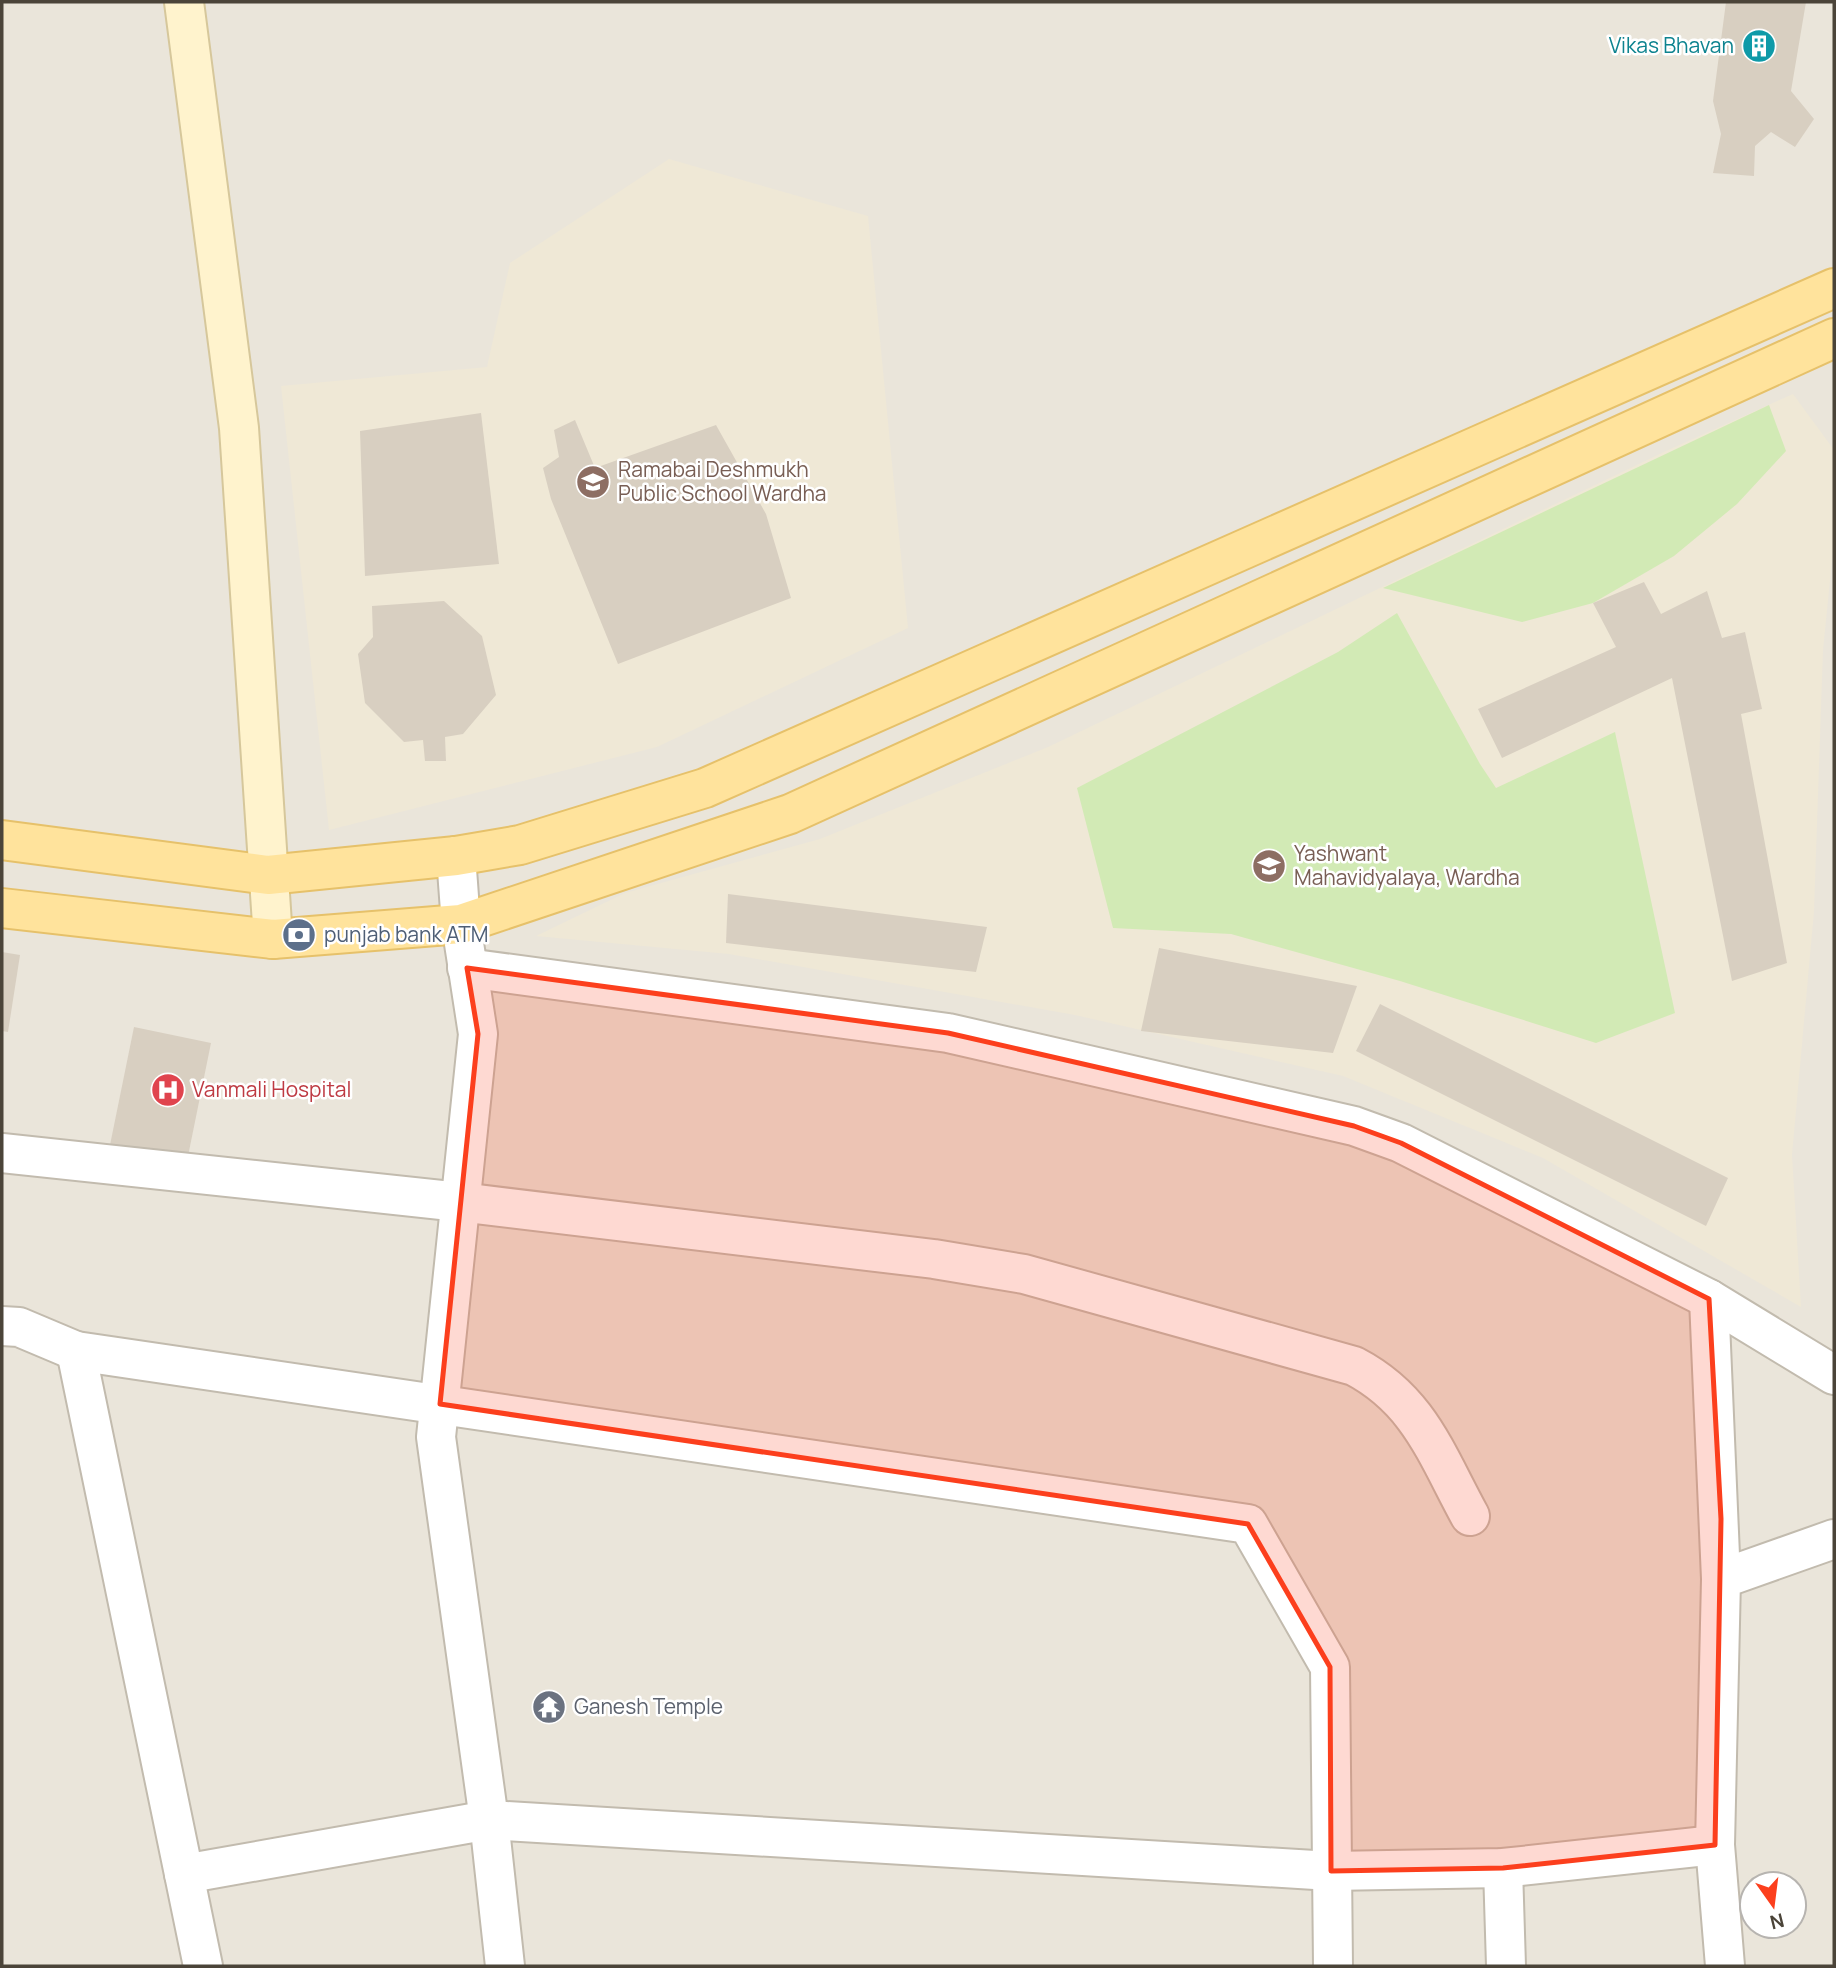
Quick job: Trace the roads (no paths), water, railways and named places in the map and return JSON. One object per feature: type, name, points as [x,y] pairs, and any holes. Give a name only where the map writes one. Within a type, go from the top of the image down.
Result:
[{"type":"main road","points":[[2,840],[268,875],[456,856],[520,845],[705,788],[1834,288]]},
{"type":"main road","points":[[2,908],[273,939],[461,925],[790,814],[1834,338]]},
{"type":"street","points":[[184,2],[239,428],[273,939]]},
{"type":"street","points":[[456,856],[461,925],[478,1034],[436,1437],[489,1820],[505,1966]]},
{"type":"street","points":[[467,968],[948,1033],[1354,1126],[1401,1143],[1709,1299],[1834,1375]]},
{"type":"street","points":[[2,1153],[460,1202],[866,1250],[1024,1274],[1354,1366],[1381,1381],[1412,1411],[1470,1516]]},
{"type":"street","points":[[1709,1299],[1721,1579],[1715,1845],[1725,1966]]},
{"type":"street","points":[[2,1326],[19,1327],[76,1351],[1248,1524],[1330,1667],[1333,1966]]},
{"type":"street","points":[[76,1351],[203,1966]]},
{"type":"street","points":[[1721,1579],[1834,1539]]},
{"type":"street","points":[[184,1874],[489,1820],[1332,1871],[1503,1868],[1715,1845]]},
{"type":"street","points":[[1503,1868],[1506,1966]]},
{"type":"place","name":"Vikas Bhavan","points":[[1759,46]]},
{"type":"place","name":"Ramabai Deshmukh Public School Wardha","points":[[593,482]]},
{"type":"place","name":"Yashwant Mahavidyalaya, Wardha","points":[[1269,866]]},
{"type":"place","name":"punjab bank ATM","points":[[299,935]]},
{"type":"place","name":"Vanmali Hospital","points":[[168,1090]]},
{"type":"place","name":"Ganesh Temple","points":[[549,1707]]}]
